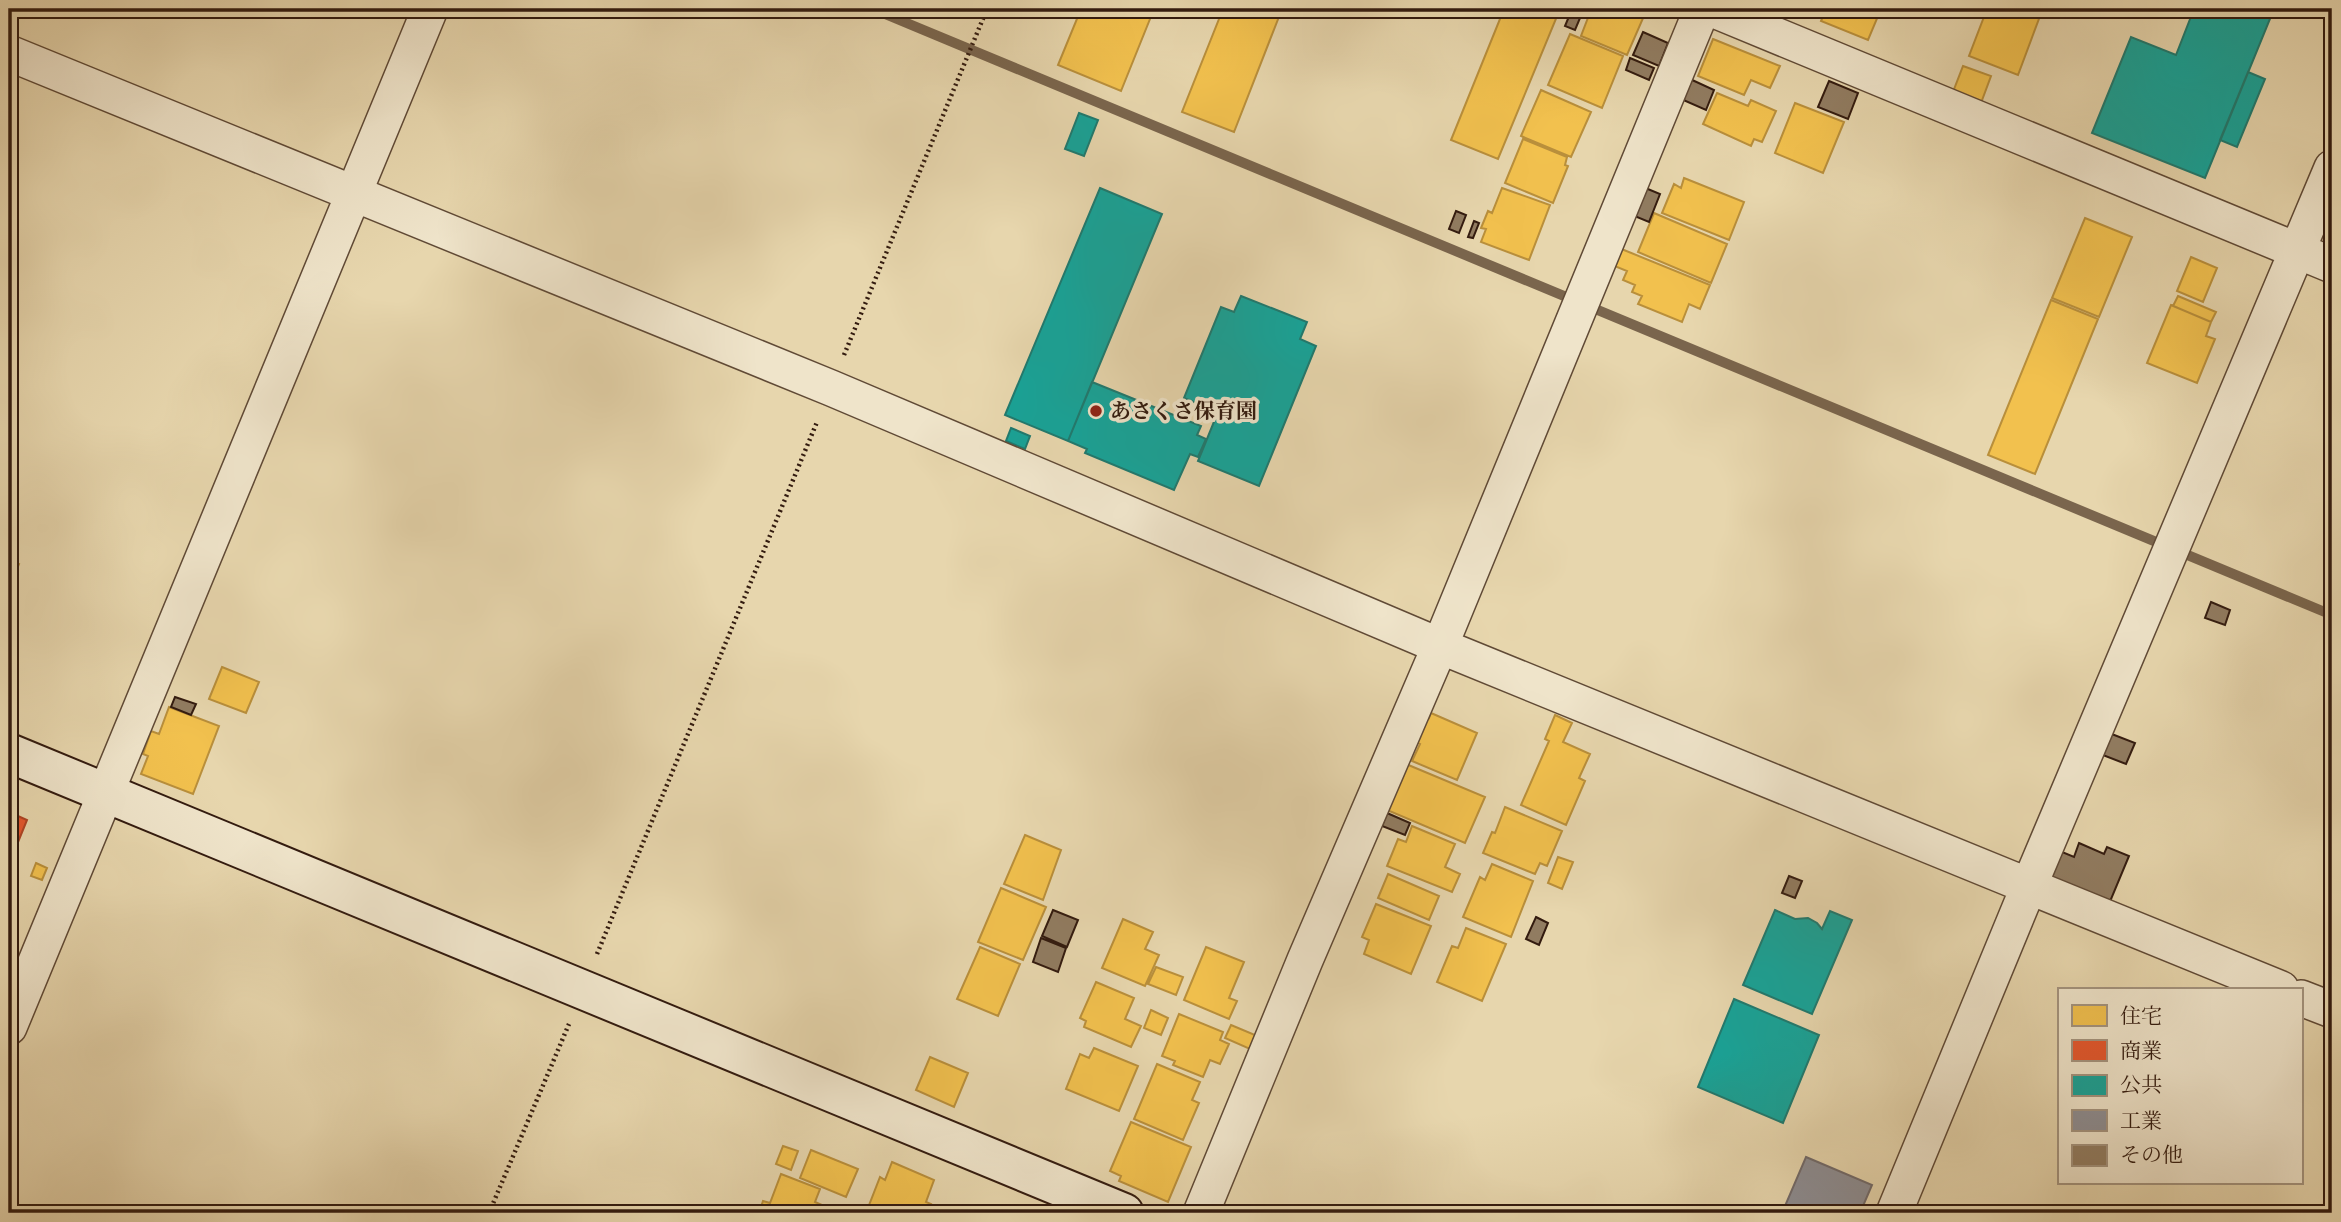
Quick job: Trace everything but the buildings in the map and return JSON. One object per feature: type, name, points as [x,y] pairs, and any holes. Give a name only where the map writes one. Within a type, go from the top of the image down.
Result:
[{"type":"street","points":[[9,1027],[430,9]]},
{"type":"street","points":[[1201,1213],[1440,646],[1702,9]]},
{"type":"street","points":[[1712,9],[2332,265]]},
{"type":"street","points":[[9,52],[831,388],[1440,646],[2279,988]]},
{"type":"street","points":[[1894,1213],[2332,168]]},
{"type":"street","points":[[9,753],[1124,1213]]},
{"type":"street","points":[[2302,998],[2332,1010]]},
{"type":"path","points":[[489,1213],[987,9]]},
{"type":"waterway","points":[[873,9],[2332,615]]},
{"type":"place","name":"あさくさ保育園","points":[[1096,411]]}]
